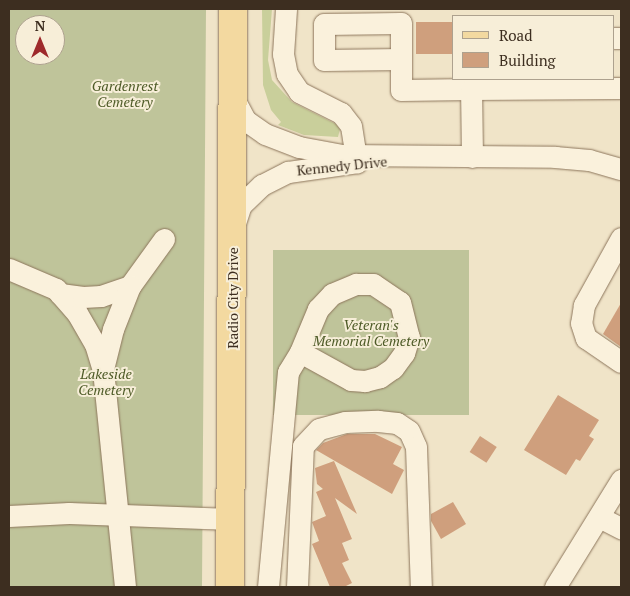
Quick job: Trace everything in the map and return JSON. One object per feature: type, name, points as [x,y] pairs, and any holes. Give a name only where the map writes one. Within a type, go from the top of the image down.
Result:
[{"type":"main road","name":"Radio City Drive","points":[[230,587],[234,228],[233,9]]},
{"type":"street","points":[[286,9],[283,54],[287,74],[299,92],[341,113],[351,126],[356,159]]},
{"type":"street","points":[[401,59],[401,90],[471,89],[509,84],[621,88]]},
{"type":"street","points":[[471,89],[472,158]]},
{"type":"street","name":"Kennedy Drive","points":[[234,100],[245,120],[266,134],[299,147],[356,159]]},
{"type":"street","name":"Kennedy Drive","points":[[234,228],[241,205],[262,185],[288,172],[356,159],[575,159],[621,168]]},
{"type":"street","points":[[621,238],[584,306],[581,323],[586,338],[621,362]]},
{"type":"street","points":[[103,370],[113,329],[130,286],[164,239]]},
{"type":"street","points":[[9,269],[60,294],[83,297],[101,296],[130,286]]},
{"type":"street","points":[[268,587],[277,465],[288,372],[300,352],[318,309],[345,287],[373,284],[400,302],[409,337],[404,353],[394,368],[380,377],[351,380],[300,352]]},
{"type":"street","points":[[60,294],[82,321],[95,344],[103,370],[125,587]]},
{"type":"street","points":[[297,587],[303,446],[319,429],[345,422],[378,421],[397,423],[409,431],[416,447],[419,472],[421,587]]},
{"type":"street","points":[[277,465],[301,466]]},
{"type":"street","points":[[555,587],[621,480]]},
{"type":"street","points":[[9,516],[69,513],[231,519]]},
{"type":"street","points":[[599,516],[621,528]]},
{"type":"street","points":[[272,526],[299,527]]},
{"type":"green space","name":"Lakeside Cemetery","points":[[9,9],[206,9],[202,587],[9,587]]},
{"type":"green space","points":[[262,9],[272,9],[268,60],[272,80],[292,102],[336,124],[340,129],[338,137],[304,135],[278,125],[281,122],[271,110],[263,85]]},
{"type":"green space","name":"Veteran's Memorial Cemetery","points":[[273,250],[469,250],[469,415],[273,415]]},
{"type":"building","points":[[416,22],[452,22],[452,54],[416,54]]},
{"type":"building","points":[[621,303],[621,347],[603,334]]},
{"type":"building","points":[[558,395],[599,420],[589,436],[594,439],[580,461],[576,459],[566,475],[524,450]]},
{"type":"building","points":[[347,434],[375,434],[402,447],[393,464],[404,470],[392,494],[316,450],[323,443]]},
{"type":"building","points":[[480,436],[497,447],[486,463],[470,452]]},
{"type":"building","points":[[334,461],[357,514],[335,498],[352,539],[342,543],[349,560],[342,563],[352,583],[344,587],[330,587],[312,544],[319,541],[312,522],[326,516],[316,492],[323,489],[317,484],[315,468]]},
{"type":"building","points":[[453,502],[466,524],[441,539],[431,521],[431,514]]},
{"type":"park label","name":"Gardenrest Cemetery","points":[[125,94]]}]
